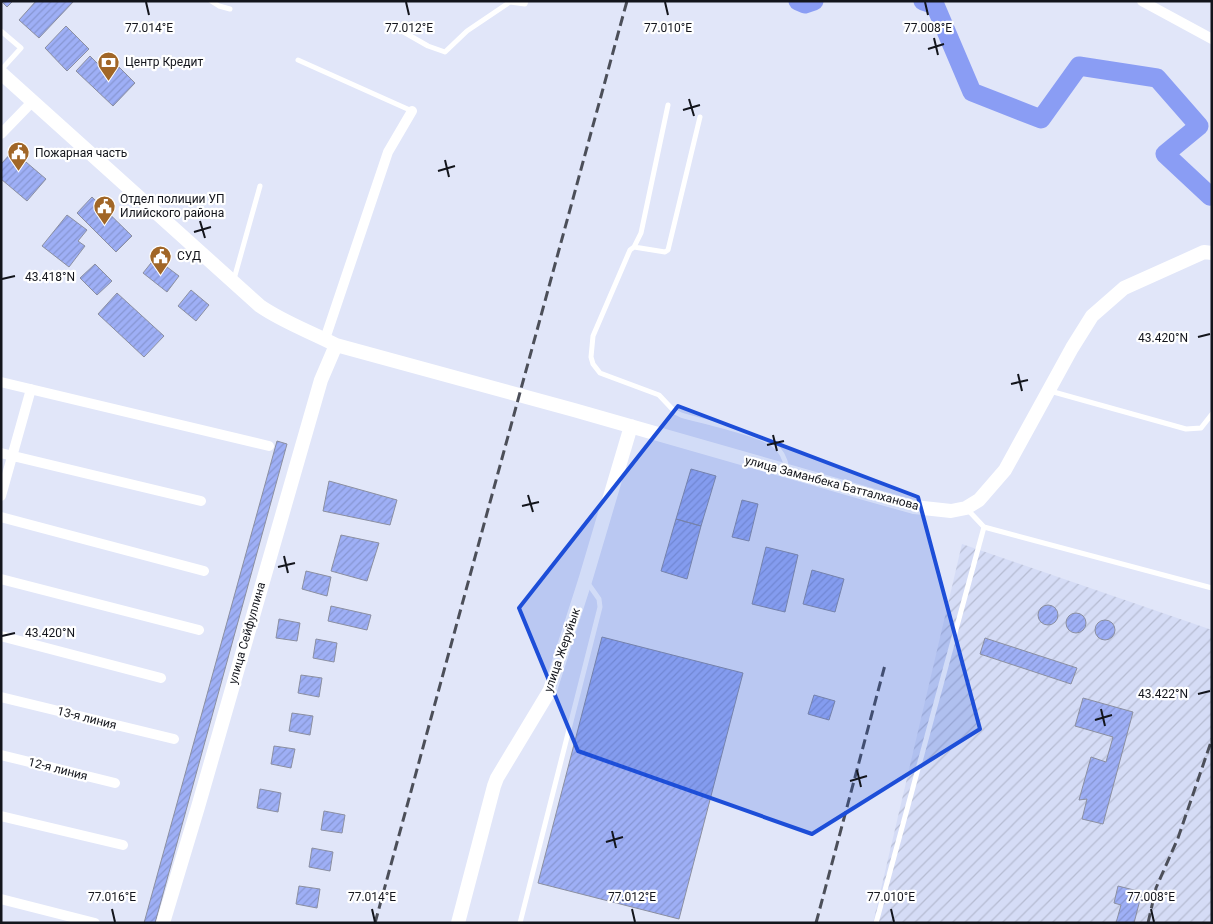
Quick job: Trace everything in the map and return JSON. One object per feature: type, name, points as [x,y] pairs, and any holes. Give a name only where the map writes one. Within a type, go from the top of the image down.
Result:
[{"type":"main road","points":[[1,72],[260,306],[302,330],[330,342]]},
{"type":"main road","points":[[966,508],[979,500],[1006,470],[1072,348],[1092,316],[1124,288],[1204,252],[1212,253]]},
{"type":"main road","name":"улица Заманбека Батталханова","points":[[330,342],[914,507],[951,511],[966,508]]},
{"type":"main road","name":"улица Сейфуллина","points":[[163,923],[321,380],[330,342]]},
{"type":"main road","name":"улица Жеруйык","points":[[458,923],[497,778],[550,690],[586,581],[631,426]]},
{"type":"street","points":[[1142,1],[1212,39]]},
{"type":"street","points":[[1,134],[32,102]]},
{"type":"street","points":[[330,342],[388,152],[412,111]]},
{"type":"street","points":[[1,382],[269,446]]},
{"type":"street","points":[[1,496],[31,389]]},
{"type":"street","points":[[1,453],[201,502]]},
{"type":"street","points":[[1,517],[204,571]]},
{"type":"street","points":[[1,579],[199,630]]},
{"type":"street","points":[[1,636],[161,678]]},
{"type":"street","name":"13-я линия","points":[[1,697],[174,739]]},
{"type":"street","name":"12-я линия","points":[[1,756],[115,783]]},
{"type":"street","points":[[1,816],[123,845]]},
{"type":"street","points":[[1,899],[95,923]]},
{"type":"lane","points":[[211,1],[218,6],[230,9]]},
{"type":"lane","points":[[393,26],[428,46],[445,52],[467,31],[510,2],[525,4],[526,1]]},
{"type":"lane","points":[[1,31],[21,48],[1,72]]},
{"type":"lane","points":[[298,60],[412,111]]},
{"type":"lane","points":[[668,105],[641,233],[634,247],[630,250],[593,336],[591,357],[596,369],[600,373],[659,395],[675,412],[681,415],[772,443],[785,458],[787,471]]},
{"type":"lane","points":[[634,247],[665,252],[668,250],[700,116]]},
{"type":"lane","points":[[233,282],[260,186]]},
{"type":"lane","points":[[1049,391],[1186,429],[1201,428],[1212,414]]},
{"type":"lane","points":[[966,508],[984,528],[1212,588]]},
{"type":"lane","points":[[876,923],[984,528]]},
{"type":"lane","points":[[520,923],[600,606],[599,599],[586,581]]},
{"type":"highlighted area","points":[[678,406],[918,497],[980,729],[812,834],[578,751],[519,608]]},
{"type":"shaded area","points":[[962,544],[1212,630],[1212,923],[873,923]]},
{"type":"building","points":[[1,1],[13,1],[7,7]]},
{"type":"building","points":[[36,1],[74,1],[39,38],[19,20]]},
{"type":"building","points":[[66,26],[89,49],[67,71],[45,48]]},
{"type":"building","name":"Центр Кредит","points":[[90,56],[110,76],[119,67],[135,83],[113,106],[76,71]]},
{"type":"building","name":"Пожарная часть","points":[[13,151],[46,179],[27,201],[1,179],[1,164]]},
{"type":"building","name":"Отдел полиции УП Илийского района","points":[[92,197],[132,236],[116,252],[77,213]]},
{"type":"building","points":[[67,215],[87,230],[78,241],[85,246],[69,267],[42,246]]},
{"type":"building","name":"СУД","points":[[155,258],[179,276],[167,292],[143,273]]},
{"type":"building","points":[[95,264],[112,281],[97,295],[80,278]]},
{"type":"building","points":[[191,290],[209,305],[196,321],[178,306]]},
{"type":"building","points":[[117,293],[164,336],[144,357],[98,314]]},
{"type":"building","points":[[277,441],[287,444],[155,923],[144,923]]},
{"type":"building","points":[[691,469],[716,476],[701,526],[676,519]]},
{"type":"building","points":[[329,481],[397,500],[390,525],[323,511]]},
{"type":"building","points":[[742,500],[758,504],[749,541],[732,537]]},
{"type":"building","points":[[676,519],[701,526],[687,579],[661,571]]},
{"type":"building","points":[[341,535],[379,543],[367,581],[331,571]]},
{"type":"building","points":[[766,547],[798,555],[785,612],[752,604]]},
{"type":"building","points":[[812,570],[844,579],[835,612],[803,604]]},
{"type":"building","points":[[306,571],[331,577],[327,596],[302,589]]},
{"type":"building","points":[[1048,605],[1055,608],[1058,615],[1055,622],[1048,625],[1041,622],[1038,615],[1041,608]]},
{"type":"building","points":[[331,606],[371,615],[367,630],[328,621]]},
{"type":"building","points":[[1076,613],[1083,616],[1086,623],[1083,630],[1076,633],[1069,630],[1066,623],[1069,616]]},
{"type":"building","points":[[279,619],[300,623],[297,641],[276,638]]},
{"type":"building","points":[[1105,620],[1112,623],[1115,630],[1112,637],[1105,640],[1098,637],[1095,630],[1098,623]]},
{"type":"building","points":[[602,637],[743,673],[679,919],[538,883]]},
{"type":"building","points":[[985,638],[1077,668],[1071,684],[980,654]]},
{"type":"building","points":[[316,639],[337,643],[334,662],[313,658]]},
{"type":"building","points":[[301,675],[322,678],[319,697],[298,693]]},
{"type":"building","points":[[814,695],[835,701],[829,720],[808,714]]},
{"type":"building","points":[[1083,698],[1133,712],[1103,824],[1082,819],[1087,799],[1079,800],[1091,757],[1106,762],[1113,737],[1075,726]]},
{"type":"building","points":[[292,713],[313,716],[310,735],[289,731]]},
{"type":"building","points":[[274,746],[295,749],[291,768],[271,764]]},
{"type":"building","points":[[260,789],[281,793],[278,812],[257,808]]},
{"type":"building","points":[[324,811],[345,815],[342,833],[321,830]]},
{"type":"building","points":[[312,848],[333,852],[330,871],[309,867]]},
{"type":"building","points":[[299,886],[320,889],[317,908],[296,904]]},
{"type":"building","points":[[1118,886],[1142,892],[1134,923],[1116,923],[1121,905],[1114,903]]},
{"type":"waterway","points":[[798,1],[805,4],[814,1]]},
{"type":"waterway","points":[[923,1],[935,5],[972,92],[1041,119],[1079,66],[1157,78],[1199,126],[1165,154],[1210,196],[1212,195]]},
{"type":"railway","points":[[375,923],[627,1]]},
{"type":"railway","points":[[816,923],[885,665]]},
{"type":"railway","points":[[1148,923],[1156,888],[1178,838],[1212,739]]},
{"type":"place","name":"Центр Кредит","points":[[109,81]]},
{"type":"place","name":"Пожарная часть","points":[[19,172]]},
{"type":"place","name":"Отдел полиции УП Илийского района","points":[[104,225]]},
{"type":"place","name":"СУД","points":[[161,275]]}]
